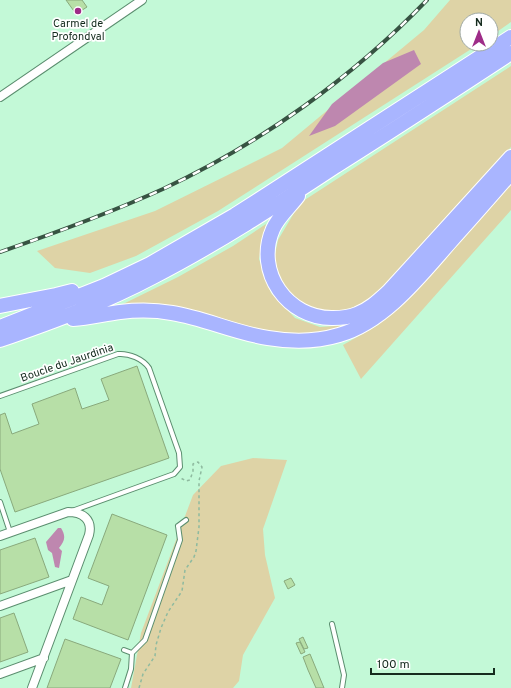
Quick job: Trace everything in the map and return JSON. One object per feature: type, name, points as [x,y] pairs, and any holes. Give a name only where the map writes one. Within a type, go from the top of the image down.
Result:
[{"type":"highway","points":[[0,327],[104,286],[150,264],[235,215],[511,37]]},
{"type":"highway","points":[[0,340],[56,321],[111,298],[152,278],[240,228],[511,53]]},
{"type":"highway","points":[[305,187],[281,216],[273,230],[269,245],[268,262],[272,278],[288,302],[298,309],[311,316],[341,318],[356,315],[372,306],[389,291],[511,157]]},
{"type":"highway","points":[[56,321],[121,312],[146,311],[171,313],[196,318],[267,338],[293,341],[318,340],[341,335],[366,323],[399,298],[511,173]]},
{"type":"highway","points":[[0,306],[56,295],[82,288],[104,286]]},
{"type":"street","points":[[0,96],[142,0]]},
{"type":"street","points":[[0,536],[68,512],[77,512],[84,516],[89,522],[90,530],[32,688]]},
{"type":"street","points":[[0,606],[72,580]]},
{"type":"street","points":[[0,674],[44,658]]},
{"type":"lane","name":"Boucle du Jaurdinia","points":[[0,396],[118,354],[125,353],[146,363],[154,379],[179,453],[180,467],[174,474]]},
{"type":"lane","points":[[68,512],[174,474]]},
{"type":"lane","points":[[0,502],[10,532]]},
{"type":"lane","points":[[178,526],[186,520]]},
{"type":"lane","points":[[172,524],[178,526]]},
{"type":"lane","points":[[125,688],[131,670],[132,653],[144,640],[147,633],[180,540],[178,526]]},
{"type":"lane","points":[[332,624],[344,674],[342,688]]},
{"type":"lane","points":[[124,650],[132,653]]},
{"type":"path","points":[[138,688],[144,674],[155,656],[161,628],[168,612],[182,591],[185,570],[194,557],[197,546],[199,481],[202,467],[198,462],[193,464],[193,472],[190,480],[186,481],[174,474]]},
{"type":"shaded area","points":[[450,0],[511,0],[511,22],[499,30],[499,12],[459,12],[459,52],[466,52],[218,211],[136,256],[90,273],[55,268],[37,251],[155,211],[282,148],[424,30]]},
{"type":"shaded area","points":[[414,50],[421,64],[335,126],[309,136],[332,104],[383,63]]},
{"type":"shaded area","points":[[511,66],[511,147],[398,272],[363,305],[336,312],[309,308],[284,289],[274,259],[278,240],[300,203]]},
{"type":"shaded area","points":[[511,183],[511,210],[361,379],[343,345],[378,325],[439,266]]},
{"type":"shaded area","points":[[266,224],[259,259],[271,293],[295,318],[320,327],[350,325],[316,334],[282,335],[190,312],[119,306],[178,277],[233,246]]},
{"type":"shaded area","points":[[253,458],[287,460],[263,529],[265,555],[275,598],[243,655],[239,681],[233,688],[131,688],[141,633],[193,495],[221,466]]},
{"type":"shaded area","points":[[58,528],[61,528],[64,534],[64,541],[59,548],[62,551],[59,568],[55,567],[52,553],[48,550],[46,542]]},
{"type":"building","name":"Carmel de Profondval","points":[[66,0],[82,0],[87,7],[76,14]]},
{"type":"building","points":[[137,366],[169,458],[15,512],[0,469],[0,415],[5,413],[12,434],[39,424],[32,404],[75,388],[82,409],[109,400],[101,379]]},
{"type":"building","points":[[112,514],[167,535],[128,640],[73,619],[81,597],[102,605],[109,586],[88,578]]},
{"type":"building","points":[[35,538],[49,577],[0,594],[0,550]]},
{"type":"building","points":[[291,578],[295,585],[288,589],[284,581]]},
{"type":"building","points":[[14,613],[28,652],[0,662],[0,618]]},
{"type":"building","points":[[303,637],[308,648],[304,649],[299,639]]},
{"type":"building","points":[[65,639],[121,659],[110,688],[47,688]]},
{"type":"building","points":[[300,642],[305,652],[301,654],[296,643]]},
{"type":"building","points":[[310,654],[324,688],[316,688],[308,670],[303,657]]},
{"type":"railway","points":[[0,252],[41,238],[143,198],[199,171],[235,151],[270,130],[337,82],[368,56],[427,0]]},
{"type":"place","name":"Carmel de Profondval","points":[[78,11]]}]
